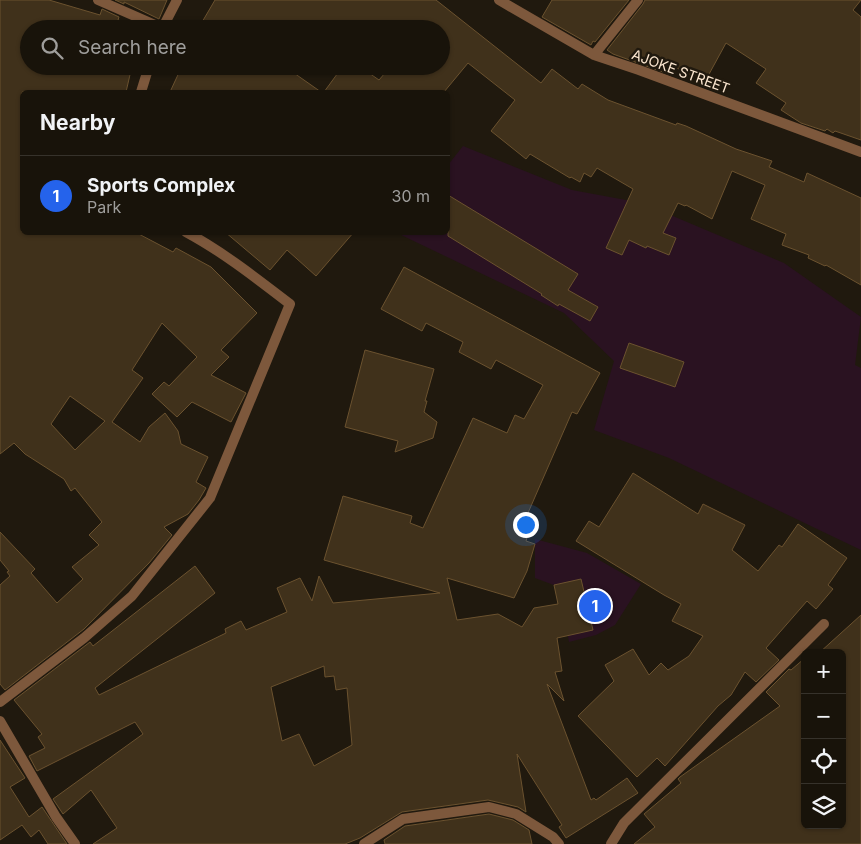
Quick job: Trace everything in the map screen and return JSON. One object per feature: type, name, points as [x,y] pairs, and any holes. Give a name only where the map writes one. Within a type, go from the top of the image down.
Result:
[{"type":"street","points":[[98,0],[144,20]]},
{"type":"street","points":[[166,20],[177,0]]},
{"type":"street","name":"AJOKE STREET","points":[[499,0],[594,55],[861,152]]},
{"type":"street","points":[[594,55],[638,0]]},
{"type":"street","points":[[142,90],[146,75]]},
{"type":"street","points":[[0,702],[84,638],[132,596],[205,505],[210,498],[290,304],[246,270],[191,235]]},
{"type":"street","points":[[611,844],[624,823],[824,624]]},
{"type":"street","points":[[0,721],[56,817],[75,844]]},
{"type":"street","points":[[364,844],[403,819],[489,807],[516,814],[554,837],[559,844]]},
{"type":"shaded area","points":[[463,146],[572,190],[642,203],[784,263],[861,317],[855,365],[861,368],[861,550],[669,458],[594,430],[614,361],[564,313],[401,235],[450,235],[450,162]]},
{"type":"shaded area","points":[[535,539],[587,553],[641,584],[615,625],[596,635],[569,642],[559,587],[535,578]]},
{"type":"building","points":[[0,0],[49,0],[100,15],[102,9],[119,17],[118,20],[20,20],[20,75],[130,75],[126,90],[20,90],[20,235],[141,235],[173,252],[176,248],[211,267],[257,313],[221,350],[229,357],[211,375],[246,393],[231,422],[192,402],[177,417],[152,394],[164,382],[169,386],[197,357],[162,323],[132,370],[143,378],[112,422],[140,442],[149,427],[165,413],[178,431],[181,444],[208,457],[196,482],[206,488],[188,514],[164,527],[172,535],[149,563],[84,629],[5,690],[0,684],[0,585],[10,576],[7,572],[9,571],[0,560],[0,532],[35,569],[31,573],[57,603],[83,579],[72,567],[99,545],[89,535],[102,522],[75,488],[71,491],[64,479],[25,454],[14,443],[0,454]],"holes":[[[70,396],[105,421],[75,450],[51,424]]]},
{"type":"building","points":[[115,0],[167,0],[159,19],[124,2],[124,4]]},
{"type":"building","points":[[215,0],[436,0],[541,83],[552,69],[578,89],[582,84],[608,100],[676,125],[677,123],[686,126],[736,149],[772,161],[769,167],[804,182],[807,173],[861,198],[861,285],[826,265],[808,258],[809,255],[782,245],[786,234],[751,219],[765,185],[732,171],[712,219],[686,205],[678,203],[663,233],[676,238],[669,255],[647,246],[646,248],[629,240],[622,255],[606,248],[633,189],[597,168],[591,177],[584,173],[580,182],[530,154],[526,159],[491,131],[515,100],[468,63],[446,90],[325,90],[336,75],[372,75],[379,80],[383,75],[450,75],[450,20],[203,20]]},
{"type":"building","points":[[552,0],[629,0],[591,45],[542,17]]},
{"type":"building","points":[[645,0],[861,0],[853,10],[861,17],[861,140],[835,131],[833,133],[827,129],[825,131],[801,123],[781,110],[786,103],[756,83],[766,69],[726,43],[708,76],[698,71],[694,77],[675,67],[671,75],[613,54],[607,50]]},
{"type":"building","points":[[178,75],[297,75],[318,90],[171,90]]},
{"type":"building","points":[[450,196],[578,274],[568,290],[598,307],[590,321],[559,304],[558,306],[542,294],[448,236],[450,235]]},
{"type":"building","points":[[229,235],[351,235],[316,276],[287,250],[270,270]]},
{"type":"building","points":[[404,267],[600,373],[577,414],[572,412],[521,529],[529,531],[526,541],[535,544],[527,571],[514,598],[447,578],[457,620],[498,614],[522,627],[534,608],[558,604],[554,585],[581,579],[593,630],[557,638],[562,671],[555,672],[564,701],[547,684],[591,800],[594,798],[596,800],[627,778],[638,793],[566,838],[559,827],[562,825],[517,754],[526,812],[518,807],[488,800],[402,812],[360,838],[345,844],[93,844],[117,828],[91,790],[63,814],[53,799],[143,734],[135,722],[37,771],[29,756],[45,748],[38,737],[42,734],[14,700],[90,642],[93,646],[195,566],[215,593],[95,688],[99,695],[226,633],[225,629],[241,621],[246,630],[287,612],[277,588],[300,578],[312,601],[319,576],[333,603],[440,593],[324,560],[343,496],[412,516],[410,523],[423,528],[473,418],[507,433],[515,415],[524,419],[543,385],[496,360],[491,369],[459,352],[463,342],[426,323],[422,331],[381,309]],"holes":[[[324,666],[325,677],[334,676],[336,690],[347,688],[352,745],[314,766],[299,734],[282,741],[271,687]]]},
{"type":"building","points":[[629,343],[684,362],[675,387],[620,368]]},
{"type":"building","points":[[365,350],[434,369],[425,401],[427,401],[424,412],[437,422],[433,438],[395,452],[398,441],[345,427]]},
{"type":"building","points":[[633,473],[698,514],[703,504],[745,525],[732,550],[758,571],[779,545],[782,547],[798,524],[847,558],[828,585],[833,589],[816,609],[807,601],[766,648],[779,660],[756,682],[745,672],[731,695],[718,706],[665,766],[657,758],[637,777],[578,716],[614,681],[605,665],[633,649],[649,675],[661,663],[668,670],[689,656],[703,636],[672,621],[681,604],[576,541],[589,521],[599,527]]},
{"type":"building","points":[[861,615],[861,844],[634,844],[655,827],[644,814],[681,783],[678,779],[680,777],[780,706],[766,692],[789,669],[791,670],[801,661],[801,829],[846,829],[846,649],[823,649]]},
{"type":"building","points":[[0,740],[25,778],[10,787],[29,817],[42,807],[67,844],[48,844],[39,830],[31,837],[22,825],[0,840]]},
{"type":"building","points":[[489,814],[513,820],[529,830],[532,844],[385,844],[384,840],[405,826]]},
{"type":"place","name":"Sports Complex","points":[[595,606]]}]
